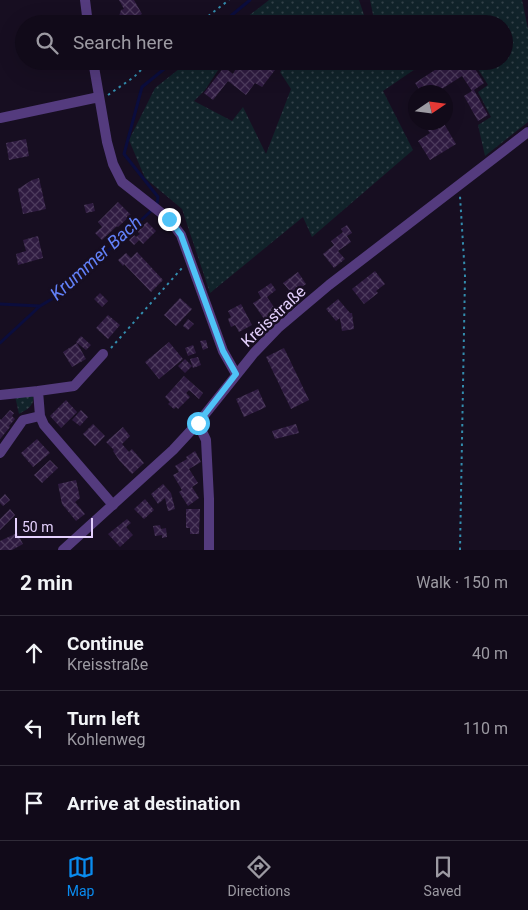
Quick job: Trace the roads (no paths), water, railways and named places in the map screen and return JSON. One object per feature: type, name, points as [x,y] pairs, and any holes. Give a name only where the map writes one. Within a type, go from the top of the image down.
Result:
[{"type":"street","points":[[85,0],[87,15]]},
{"type":"street","points":[[94,70],[113,164],[122,182],[169,219],[181,235],[223,351],[236,374]]},
{"type":"street","points":[[0,118],[99,98]]},
{"type":"street","name":"Kreisstraße","points":[[63,550],[173,450],[198,423],[236,374],[292,316],[329,285],[528,132]]},
{"type":"street","points":[[0,395],[74,386],[103,354]]},
{"type":"street","points":[[38,390],[40,416],[44,425],[113,505]]},
{"type":"street","points":[[0,453],[23,420],[40,416]]},
{"type":"street","points":[[198,423],[206,440],[209,550]]},
{"type":"waterway","name":"Krummer Bach","points":[[232,15],[250,0]]},
{"type":"waterway","name":"Krummer Bach","points":[[0,343],[40,306],[62,293],[157,204],[158,197],[124,154],[142,87],[163,70]]},
{"type":"waterway","points":[[0,304],[39,306]]}]
